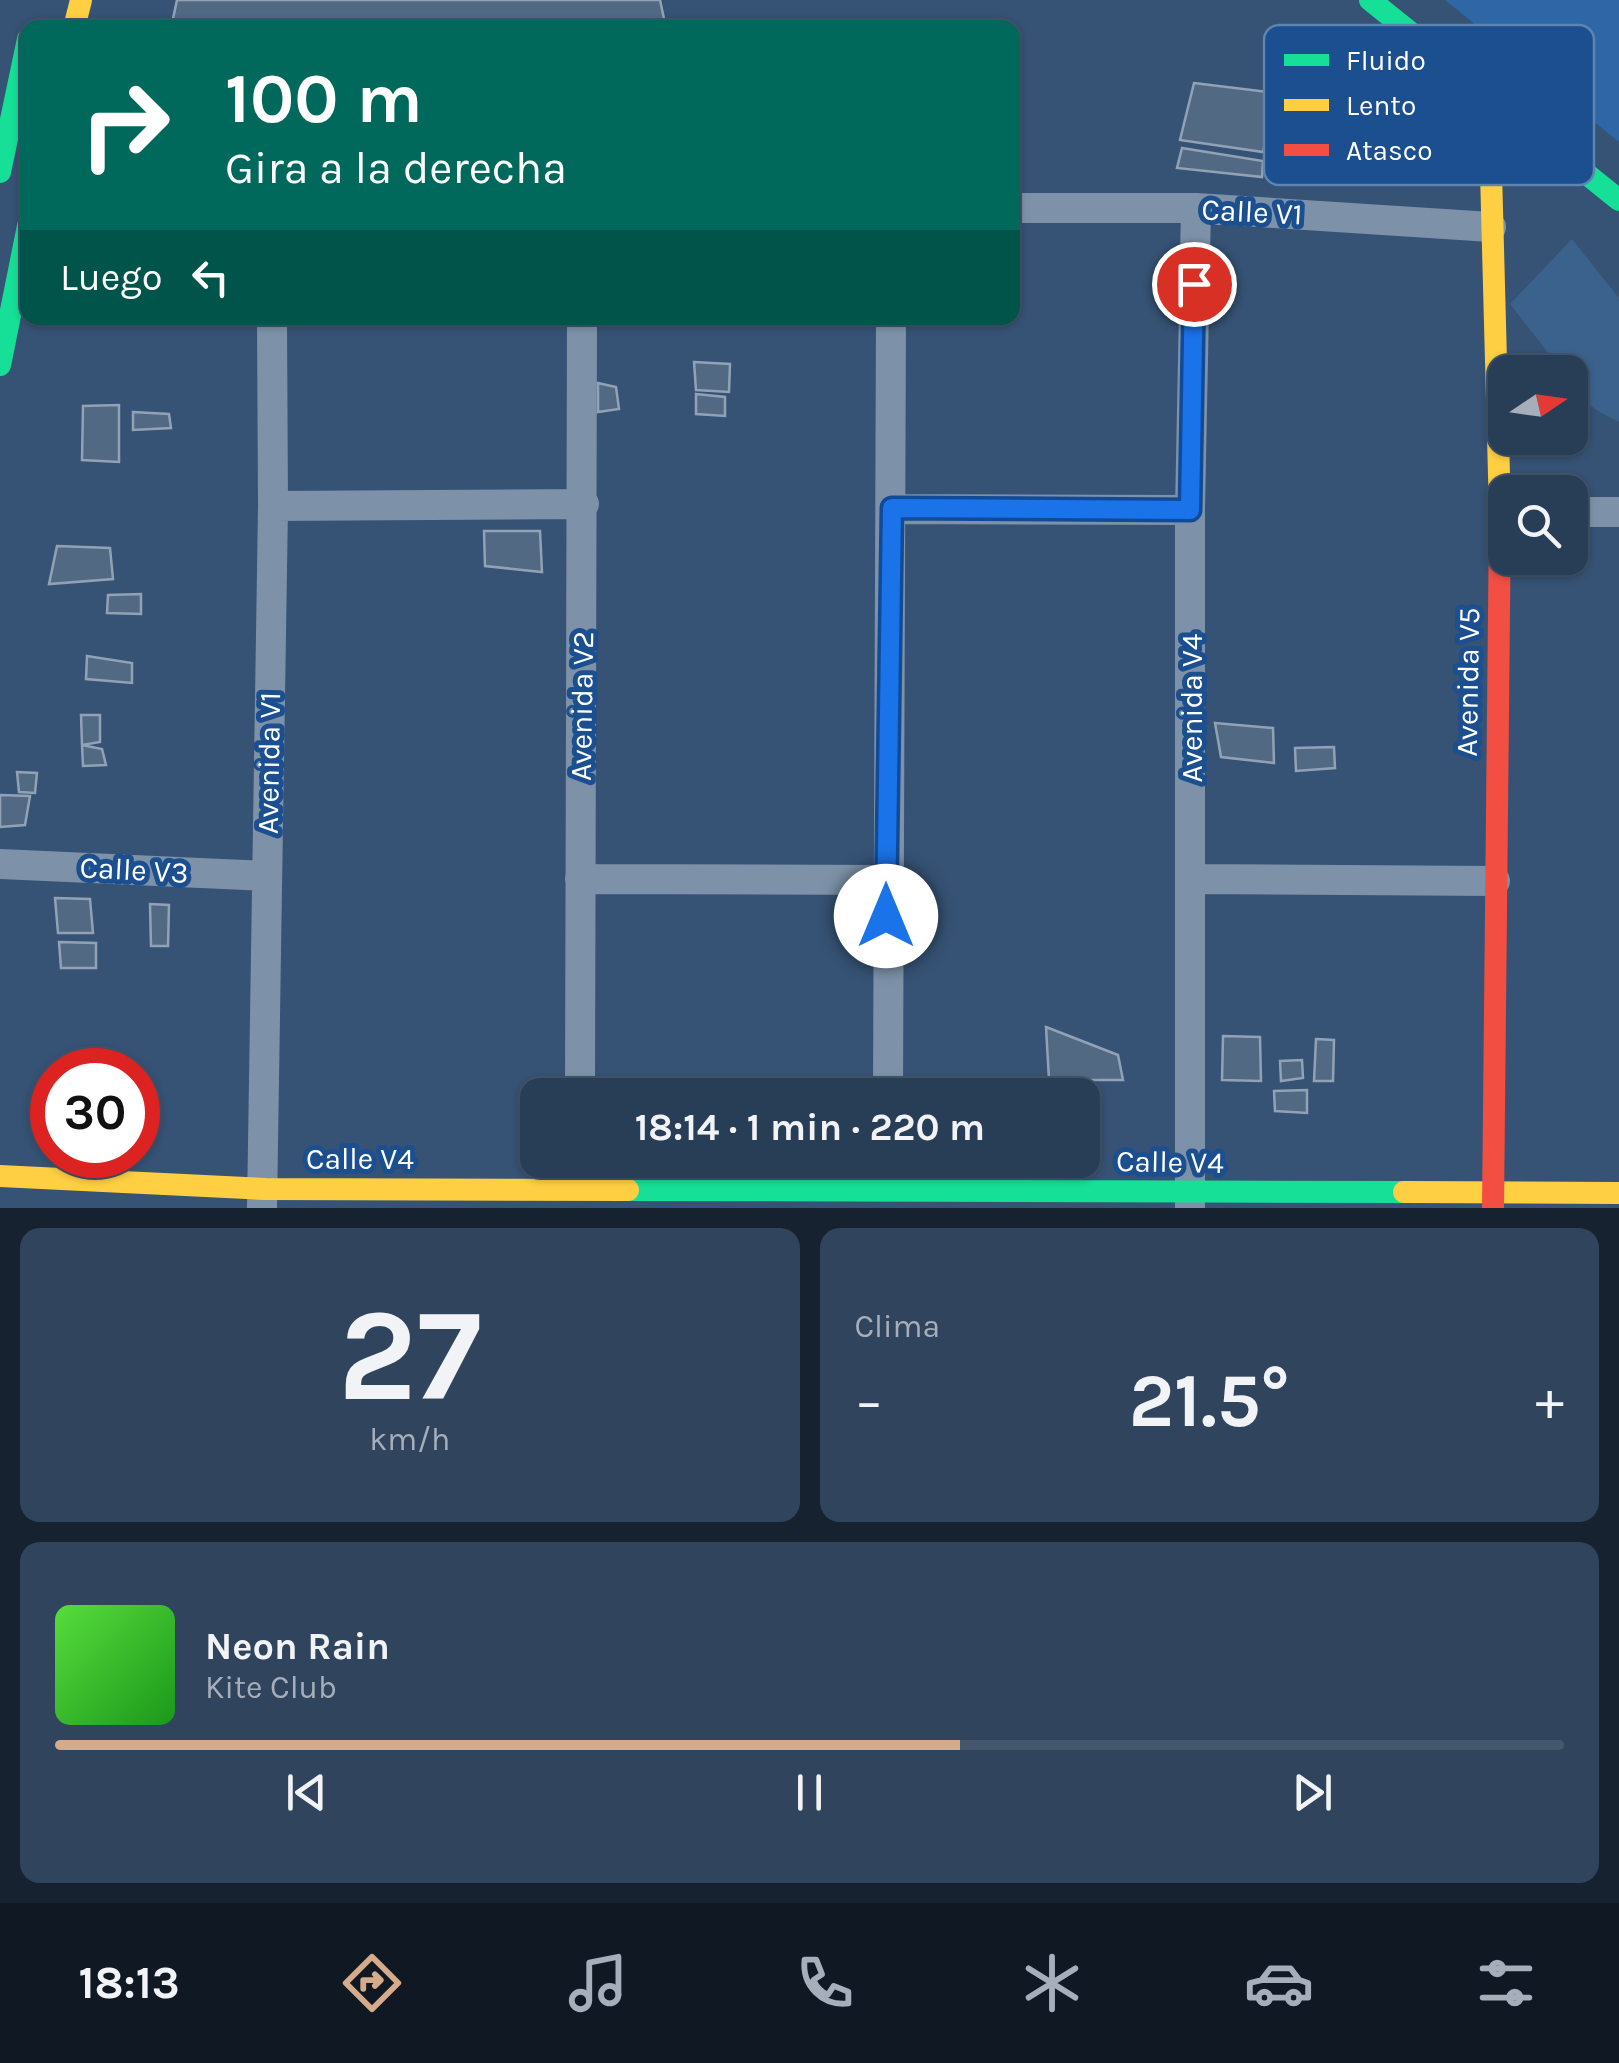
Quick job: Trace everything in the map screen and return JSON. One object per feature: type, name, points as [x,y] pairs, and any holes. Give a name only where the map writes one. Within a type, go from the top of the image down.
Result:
[{"type":"street","points":[[1370,0],[1401,25]]},
{"type":"street","points":[[0,172],[20,77]]},
{"type":"street","points":[[1594,180],[1619,200]]},
{"type":"street","name":"Avenida V5","points":[[1491,185],[1501,475]]},
{"type":"street","name":"Calle V1","points":[[1020,208],[1196,208],[1491,227]]},
{"type":"street","name":"Avenida V4","points":[[1190,1200],[1194,878],[1190,510],[1196,208]]},
{"type":"street","points":[[0,365],[20,266]]},
{"type":"street","name":"Avenida V1","points":[[263,1198],[272,325]]},
{"type":"street","name":"Avenida V2","points":[[580,1078],[582,325]]},
{"type":"street","points":[[888,1078],[891,325]]},
{"type":"street","points":[[273,506],[584,504]]},
{"type":"street","points":[[892,508],[1190,510]]},
{"type":"street","points":[[1588,512],[1619,512]]},
{"type":"street","name":"Avenida V5","points":[[1494,1200],[1501,575]]},
{"type":"street","name":"Calle V3","points":[[0,864],[267,876]]},
{"type":"street","points":[[1194,878],[1496,882]]},
{"type":"street","points":[[580,879],[886,880]]},
{"type":"street","name":"Calle V4","points":[[0,1176],[263,1198],[889,1185],[1190,1200],[1494,1200],[1619,1193]]},
{"type":"street","points":[[581,1178],[581,1191]]},
{"type":"shaded area","points":[[1445,0],[1619,0],[1619,142],[1594,122],[1594,25],[1476,25]]},
{"type":"shaded area","points":[[1572,239],[1619,298],[1619,422],[1588,403],[1588,355],[1550,355],[1510,304]]},
{"type":"building","points":[[177,0],[660,0],[664,20],[173,20]]},
{"type":"building","points":[[1194,83],[1264,91],[1263,152],[1180,140]]},
{"type":"building","points":[[1182,148],[1263,161],[1262,177],[1177,168]]},
{"type":"building","points":[[694,362],[730,364],[729,392],[696,390]]},
{"type":"building","points":[[598,383],[616,387],[619,409],[598,412]]},
{"type":"building","points":[[696,394],[725,397],[725,416],[696,414]]},
{"type":"building","points":[[119,405],[119,462],[82,460],[83,406]]},
{"type":"building","points":[[133,412],[169,414],[171,428],[133,430]]},
{"type":"building","points":[[484,531],[540,531],[542,572],[485,566]]},
{"type":"building","points":[[57,546],[110,548],[113,579],[49,584]]},
{"type":"building","points":[[141,594],[141,614],[107,613],[108,595]]},
{"type":"building","points":[[87,656],[132,663],[132,683],[86,679]]},
{"type":"building","points":[[81,715],[100,715],[100,742],[82,745]]},
{"type":"building","points":[[1215,723],[1273,728],[1274,763],[1221,757]]},
{"type":"building","points":[[82,745],[102,749],[106,765],[83,766]]},
{"type":"building","points":[[1334,747],[1335,768],[1296,771],[1295,748]]},
{"type":"building","points":[[17,772],[37,773],[35,793],[19,792]]},
{"type":"building","points":[[0,795],[30,796],[25,825],[0,827]]},
{"type":"building","points":[[55,898],[90,899],[93,933],[58,933]]},
{"type":"building","points":[[150,904],[169,905],[168,946],[151,946]]},
{"type":"building","points":[[59,942],[96,943],[96,968],[61,968]]},
{"type":"building","points":[[1046,1027],[1118,1055],[1123,1080],[1100,1078],[1049,1078]]},
{"type":"building","points":[[1223,1036],[1260,1037],[1261,1081],[1222,1080]]},
{"type":"building","points":[[1316,1039],[1334,1040],[1333,1081],[1314,1081]]},
{"type":"building","points":[[1302,1060],[1303,1078],[1281,1081],[1280,1061]]},
{"type":"building","points":[[1307,1090],[1307,1113],[1275,1111],[1274,1091]]},
{"type":"traffic: fast","points":[[1370,0],[1401,25]]},
{"type":"traffic: fast","points":[[0,172],[20,77]]},
{"type":"traffic: fast","points":[[1594,180],[1619,200]]},
{"type":"traffic: fast","points":[[0,365],[20,266]]},
{"type":"traffic: fast","points":[[628,1190],[1404,1192]]},
{"type":"traffic: slow","points":[[76,20],[81,0]]},
{"type":"traffic: slow","points":[[1491,185],[1499,475]]},
{"type":"traffic: slow","points":[[0,1176],[265,1189],[628,1190]]},
{"type":"traffic: slow","points":[[1404,1192],[1619,1193]]},
{"type":"traffic: jam","points":[[1493,1208],[1499,575]]},
{"type":"route","points":[[886,916],[892,508],[1190,510],[1194,284]]}]
